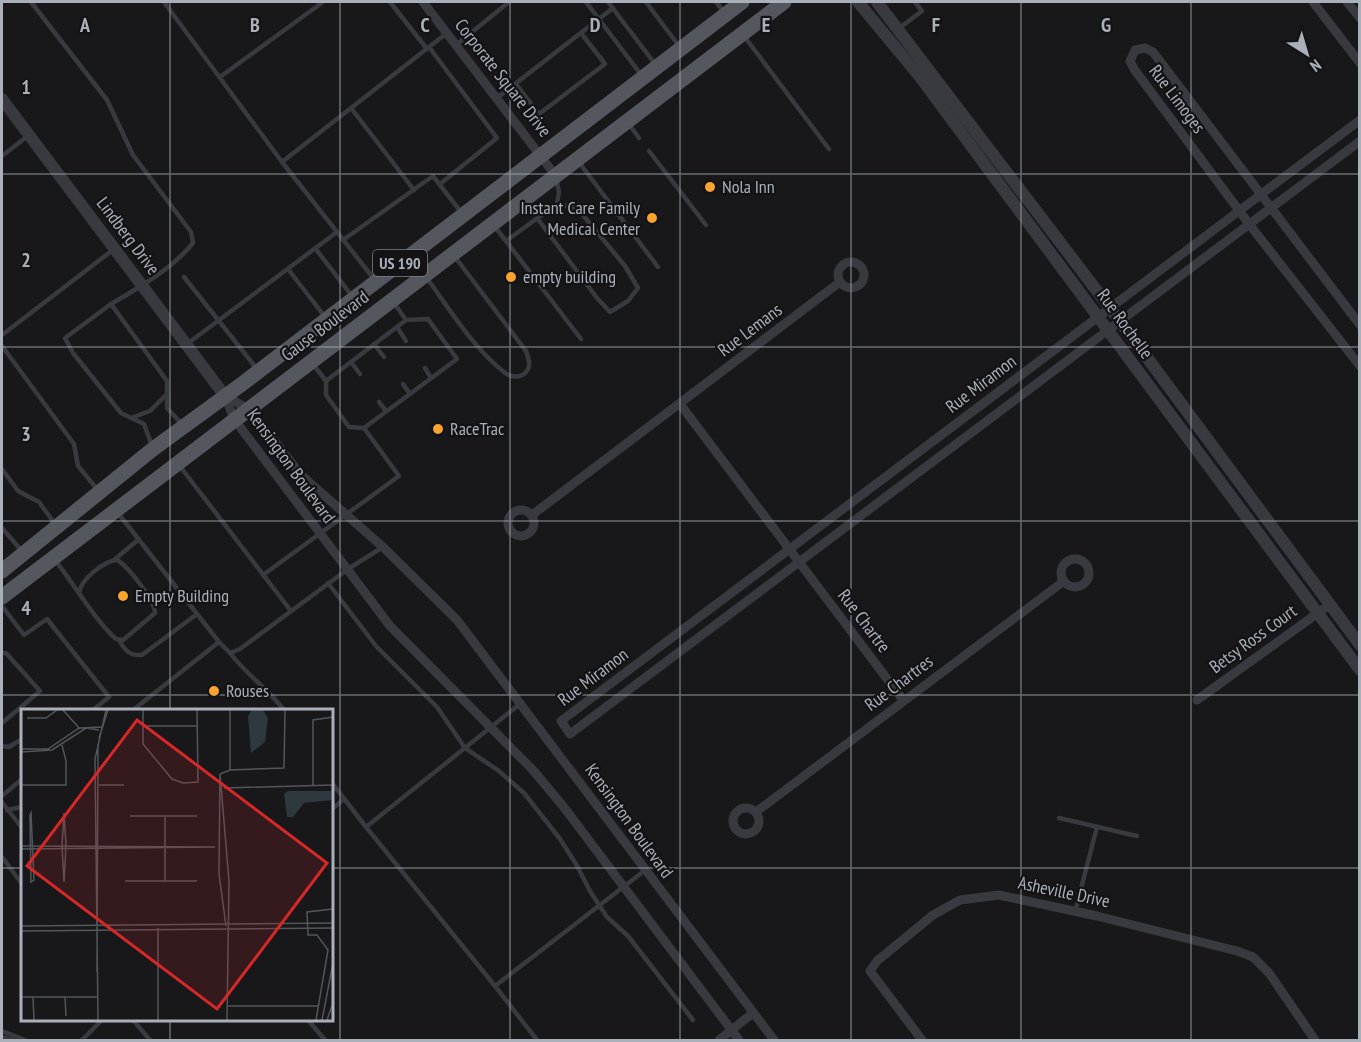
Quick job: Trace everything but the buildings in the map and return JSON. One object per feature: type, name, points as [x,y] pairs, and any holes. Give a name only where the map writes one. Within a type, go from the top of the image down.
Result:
[{"type":"main road","name":"Gause Boulevard","points":[[2,571],[153,449],[259,371],[681,48],[721,8],[742,2]]},
{"type":"main road","name":"Gause Boulevard","points":[[2,597],[784,2]]},
{"type":"street","name":"Corporate Square Drive","points":[[423,2],[555,176]]},
{"type":"street","name":"Rue Rochelle","points":[[858,2],[962,124],[1110,307],[1359,645]]},
{"type":"street","name":"Rue Rochelle","points":[[877,2],[1098,317],[1359,670]]},
{"type":"street","points":[[1313,2],[1359,63]]},
{"type":"street","points":[[1347,2],[1359,18]]},
{"type":"street","name":"Rue Limoges","points":[[1359,325],[1153,51],[1144,48],[1135,50],[1130,61],[1134,69],[1249,224],[1359,366]]},
{"type":"street","name":"Lindberg Drive","points":[[2,99],[225,396]]},
{"type":"street","name":"Rue Miramon","points":[[1359,120],[561,721],[570,734],[1359,141]]},
{"type":"street","name":"Rue Lemans","points":[[532,515],[840,282]]},
{"type":"street","name":"Kensington Boulevard","points":[[225,396],[249,409],[302,476],[383,547],[457,620],[774,1041]]},
{"type":"street","name":"Kensington Boulevard","points":[[225,396],[234,419],[390,626],[532,769],[563,806],[739,1041]]},
{"type":"street","points":[[680,404],[798,562]]},
{"type":"street","points":[[1249,522],[1262,513]]},
{"type":"street","name":"Rue Chartre","points":[[798,562],[903,700]]},
{"type":"street","name":"Rue Chartres","points":[[756,813],[903,700],[1064,581]]},
{"type":"street","name":"Betsy Ross Court","points":[[1197,700],[1329,604]]},
{"type":"street","name":"Asheville Drive","points":[[922,1041],[870,971],[878,961],[933,915],[960,900],[999,895],[1238,951],[1253,957],[1269,973],[1310,1039]]},
{"type":"street","points":[[719,1041],[753,1013]]},
{"type":"lane","points":[[32,2],[107,100],[133,155],[191,232],[194,243],[186,252],[143,285],[111,304],[65,338],[73,353],[121,412],[144,424],[153,449]]},
{"type":"lane","points":[[164,2],[282,162],[375,282]]},
{"type":"lane","points":[[220,77],[323,2]]},
{"type":"lane","points":[[390,2],[497,138],[440,184]]},
{"type":"lane","points":[[456,45],[509,2]]},
{"type":"lane","points":[[586,2],[643,77]]},
{"type":"lane","points":[[608,2],[657,66]]},
{"type":"lane","points":[[646,2],[681,48]]},
{"type":"lane","points":[[898,29],[922,11],[915,2]]},
{"type":"lane","points":[[497,98],[613,8]]},
{"type":"lane","points":[[282,162],[447,33]]},
{"type":"lane","points":[[516,84],[539,114],[605,64],[582,33]]},
{"type":"lane","points":[[741,33],[829,149]]},
{"type":"lane","points":[[351,108],[414,190]]},
{"type":"lane","points":[[626,121],[639,138]]},
{"type":"lane","points":[[2,156],[29,135]]},
{"type":"lane","points":[[649,151],[706,225]]},
{"type":"lane","points":[[576,158],[658,267]]},
{"type":"lane","points":[[344,240],[433,176],[463,215]]},
{"type":"lane","points":[[506,241],[557,204],[559,192],[555,176]]},
{"type":"lane","points":[[537,218],[610,312],[628,301],[638,288],[625,266],[577,208],[557,204]]},
{"type":"lane","points":[[492,223],[581,339]]},
{"type":"lane","points":[[187,344],[337,232]]},
{"type":"lane","points":[[2,335],[115,248]]},
{"type":"lane","points":[[315,249],[353,298]]},
{"type":"lane","points":[[424,275],[473,341],[504,373],[511,376],[526,373],[529,368],[526,351],[452,254]]},
{"type":"lane","points":[[288,269],[327,319]]},
{"type":"lane","points":[[184,277],[259,371]]},
{"type":"lane","points":[[392,299],[406,320]]},
{"type":"lane","points":[[111,304],[167,381],[167,408],[184,426]]},
{"type":"lane","points":[[310,361],[326,381],[326,395],[349,427],[364,428],[457,359],[428,319],[406,320],[326,381]]},
{"type":"lane","points":[[397,327],[406,341]]},
{"type":"lane","points":[[374,344],[384,357]]},
{"type":"lane","points":[[2,346],[74,444],[78,466],[100,494]]},
{"type":"lane","points":[[351,362],[360,374]]},
{"type":"lane","points":[[425,368],[432,378]]},
{"type":"lane","points":[[403,384],[410,394]]},
{"type":"lane","points":[[131,418],[150,411],[167,394]]},
{"type":"lane","points":[[379,402],[386,411]]},
{"type":"lane","points":[[263,575],[399,476],[364,428]]},
{"type":"lane","points":[[177,463],[291,611]]},
{"type":"lane","points":[[2,469],[18,491],[39,502],[57,528]]},
{"type":"lane","points":[[116,510],[219,642],[243,670],[271,693],[283,709]]},
{"type":"lane","points":[[2,528],[24,554]]},
{"type":"lane","points":[[79,593],[86,579],[139,539]]},
{"type":"lane","points":[[230,653],[240,649],[328,583],[383,547]]},
{"type":"lane","points":[[53,558],[111,635],[119,640],[127,652],[132,655],[142,655],[197,614]]},
{"type":"lane","points":[[114,560],[121,562],[156,610],[153,617],[123,640],[119,640]]},
{"type":"lane","points":[[328,583],[376,646],[437,706],[465,748],[499,771],[524,793],[560,839],[607,916],[628,936],[693,1020]]},
{"type":"lane","points":[[2,597],[24,635],[47,619],[109,696],[95,709]]},
{"type":"lane","points":[[135,709],[219,642]]},
{"type":"lane","points":[[2,653],[6,652],[40,691],[2,723]]},
{"type":"lane","points":[[366,827],[520,704]]},
{"type":"lane","points":[[2,746],[9,747],[21,740]]},
{"type":"lane","points":[[2,796],[21,780]]},
{"type":"lane","points":[[333,784],[537,1041]]},
{"type":"lane","points":[[333,808],[344,799]]},
{"type":"lane","points":[[2,802],[21,827]]},
{"type":"lane","points":[[7,810],[21,807]]},
{"type":"lane","points":[[1059,818],[1137,836]]},
{"type":"lane","points":[[1075,912],[1097,827]]},
{"type":"lane","points":[[2,857],[21,883]]},
{"type":"lane","points":[[495,986],[644,871]]},
{"type":"lane","points":[[82,1041],[101,1021]]},
{"type":"lane","points":[[134,1021],[150,1041]]},
{"type":"lane","points":[[309,1021],[326,1041]]},
{"type":"lane","points":[[2,1031],[25,1041]]},
{"type":"lane","points":[[2,1037],[13,1041]]},
{"type":"place","name":"Nola Inn","points":[[710,187]]},
{"type":"place","name":"Instant Care Family Medical Center","points":[[652,218]]},
{"type":"place","name":"empty building","points":[[511,277]]},
{"type":"place","name":"RaceTrac","points":[[438,429]]},
{"type":"place","name":"Empty Building","points":[[123,596]]},
{"type":"place","name":"Rouses","points":[[214,691]]}]
